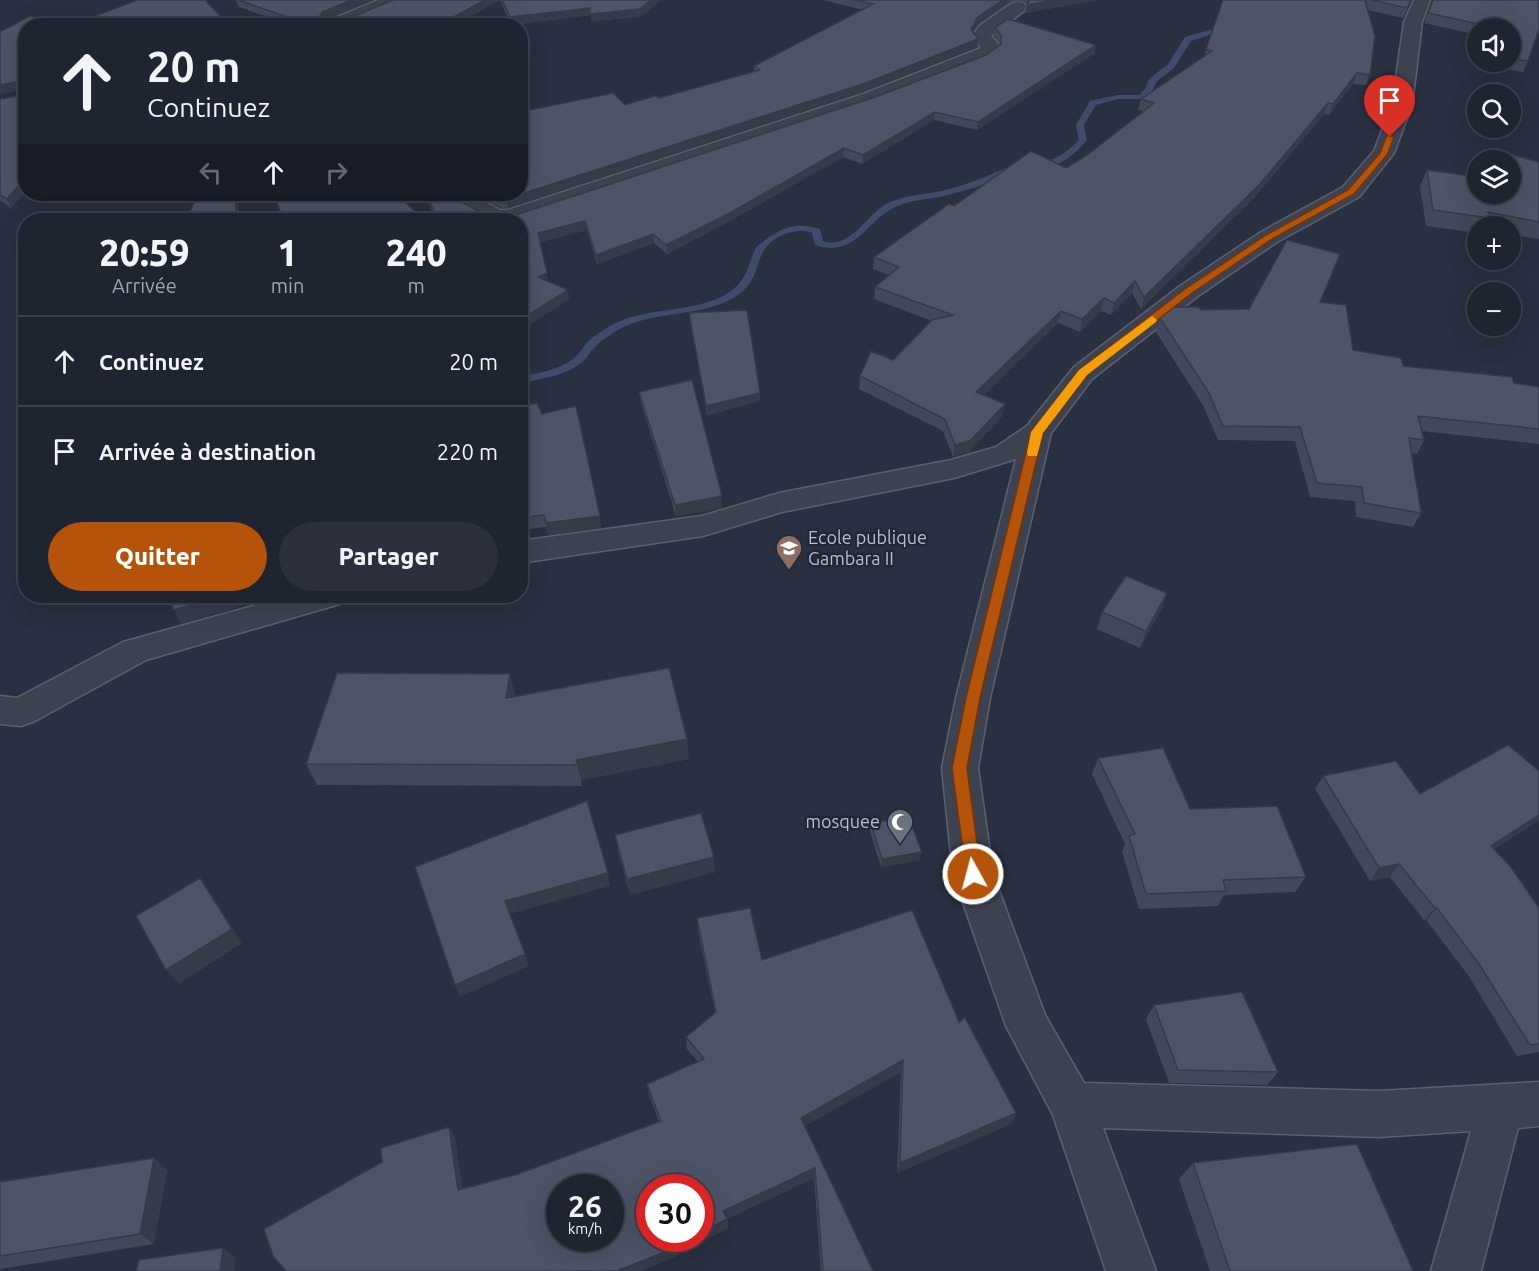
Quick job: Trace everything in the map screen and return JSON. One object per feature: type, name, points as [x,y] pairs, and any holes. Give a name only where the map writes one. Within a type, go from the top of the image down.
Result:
[{"type":"street","points":[[348,18],[392,0]]},
{"type":"street","points":[[528,551],[703,526],[778,503],[954,469],[1006,453],[1037,432],[1083,373],[1188,291],[1269,237],[1351,192],[1384,153],[1402,105],[1413,22],[1422,0]]},
{"type":"street","points":[[522,213],[870,98],[978,57],[990,50],[989,44],[981,37],[985,30],[1018,7]]},
{"type":"street","points":[[468,201],[488,213]]},
{"type":"street","points":[[1037,432],[973,698],[960,768],[973,874],[1027,1026],[1071,1105],[1131,1271]]},
{"type":"street","points":[[0,710],[21,712],[135,651],[304,603]]},
{"type":"street","points":[[1071,1105],[1379,1114],[1520,1104],[1456,1271]]},
{"type":"building","points":[[138,0],[205,0],[222,18],[90,18]]},
{"type":"building","points":[[238,0],[352,0],[322,12],[319,18],[291,18]]},
{"type":"building","points":[[393,0],[485,0],[452,18],[350,18]]},
{"type":"building","points":[[502,0],[651,0],[640,9],[590,14],[590,8],[510,17]]},
{"type":"building","points":[[855,0],[1003,0],[978,17],[971,29],[978,39],[863,84],[528,192],[528,110],[613,93],[625,105],[760,70],[754,66],[873,4]]},
{"type":"building","points":[[1029,0],[1056,0],[1027,5]]},
{"type":"building","points":[[1223,0],[1365,0],[1375,36],[1370,75],[1357,73],[1333,104],[1328,103],[1259,185],[1144,297],[1135,281],[1114,303],[1104,298],[1082,319],[1061,311],[976,392],[1005,404],[971,440],[955,445],[945,419],[860,376],[871,351],[893,360],[932,320],[953,315],[875,287],[899,267],[874,257],[949,204],[954,206],[1031,151],[1066,168],[1086,156],[1154,103],[1141,99],[1212,51],[1206,49]]},
{"type":"building","points":[[1371,0],[1411,0],[1407,8]]},
{"type":"building","points":[[1433,0],[1539,0],[1539,29],[1528,61],[1521,60],[1521,18],[1467,18],[1467,22],[1428,13]]},
{"type":"building","points":[[1008,19],[1096,45],[978,122],[935,112],[863,155],[844,148],[728,214],[666,245],[653,234],[596,255],[585,221],[538,233],[547,273],[538,277],[568,290],[528,315],[528,213],[522,213],[878,96],[986,55],[1001,44],[1001,35],[995,28]]},
{"type":"building","points":[[18,22],[18,81],[0,85],[0,32]]},
{"type":"building","points":[[18,96],[18,186],[7,199],[0,195],[0,99]]},
{"type":"building","points":[[1521,157],[1539,162],[1539,222],[1521,218],[1521,216],[1488,212],[1489,216],[1476,216],[1433,210],[1427,170],[1467,175],[1467,204],[1521,204]]},
{"type":"building","points":[[195,201],[235,201],[235,213],[189,213]]},
{"type":"building","points":[[276,201],[404,201],[417,213],[281,213]]},
{"type":"building","points":[[429,201],[460,201],[482,213],[435,213]]},
{"type":"building","points":[[1287,240],[1340,254],[1320,302],[1346,305],[1353,350],[1401,358],[1403,366],[1512,377],[1514,383],[1539,387],[1539,429],[1418,416],[1424,440],[1409,438],[1421,513],[1364,503],[1362,487],[1317,483],[1300,427],[1223,426],[1209,393],[1160,318],[1174,307],[1199,307],[1201,310],[1249,309]]},
{"type":"building","points":[[747,310],[760,393],[706,406],[689,313]]},
{"type":"building","points":[[692,380],[722,496],[675,505],[639,392]]},
{"type":"building","points":[[537,403],[542,414],[576,406],[600,516],[546,523],[544,515],[528,517],[528,405]]},
{"type":"building","points":[[1126,576],[1167,593],[1146,631],[1102,612]]},
{"type":"building","points":[[172,603],[199,603],[173,610]]},
{"type":"building","points":[[669,668],[687,739],[576,760],[578,765],[306,764],[337,673],[510,674],[506,698]]},
{"type":"building","points":[[1508,745],[1539,771],[1539,815],[1491,846],[1510,866],[1539,908],[1539,1044],[1530,1045],[1479,964],[1437,908],[1399,864],[1379,868],[1323,776],[1396,761],[1420,794]]},
{"type":"building","points":[[1163,748],[1190,809],[1277,806],[1306,877],[1223,880],[1226,891],[1146,894],[1129,836],[1135,834],[1098,758]]},
{"type":"building","points":[[587,801],[608,873],[505,901],[525,954],[455,985],[415,867]]},
{"type":"building","points":[[701,813],[714,857],[627,879],[615,835]]},
{"type":"building","points":[[908,816],[922,852],[882,859],[871,824]]},
{"type":"building","points":[[200,878],[232,929],[166,970],[136,916]]},
{"type":"building","points":[[750,908],[762,960],[912,910],[959,1022],[965,1018],[1016,1113],[900,1163],[903,1060],[801,1118],[873,1271],[823,1271],[815,1168],[723,1211],[727,1219],[714,1226],[714,1174],[636,1174],[636,1252],[665,1252],[616,1271],[286,1271],[273,1256],[264,1229],[382,1162],[381,1148],[449,1127],[458,1190],[518,1174],[661,1121],[647,1084],[704,1059],[686,1037],[716,1012],[697,918]]},
{"type":"building","points":[[1242,992],[1278,1072],[1178,1070],[1154,1005]]},
{"type":"building","points":[[1357,1144],[1413,1271],[1230,1271],[1193,1163]]},
{"type":"building","points":[[154,1158],[140,1234],[0,1256],[0,1182]]},
{"type":"building","points":[[223,1248],[220,1271],[136,1271],[139,1260]]},
{"type":"waterway","points":[[1038,166],[1063,158],[1083,140],[1080,125],[1088,115],[1093,103],[1118,97],[1141,97],[1149,90],[1152,81],[1171,66],[1188,39],[1227,28]]},
{"type":"waterway","points":[[528,378],[571,365],[596,341],[627,322],[725,298],[741,288],[752,272],[760,248],[786,230],[808,228],[817,231],[818,243],[837,246],[855,236],[878,214],[893,204],[953,191],[1013,168]]},
{"type":"slow traffic","points":[[1033,453],[1037,432],[1083,373],[1152,320]]},
{"type":"place","name":"Ecole publique Gambara II","points":[[789,571]]},
{"type":"place","name":"mosquee","points":[[900,845]]},
{"type":"route","points":[[973,874],[960,768],[973,698],[1037,432],[1083,373],[1188,291],[1269,237],[1351,192],[1384,153],[1390,137]]}]
